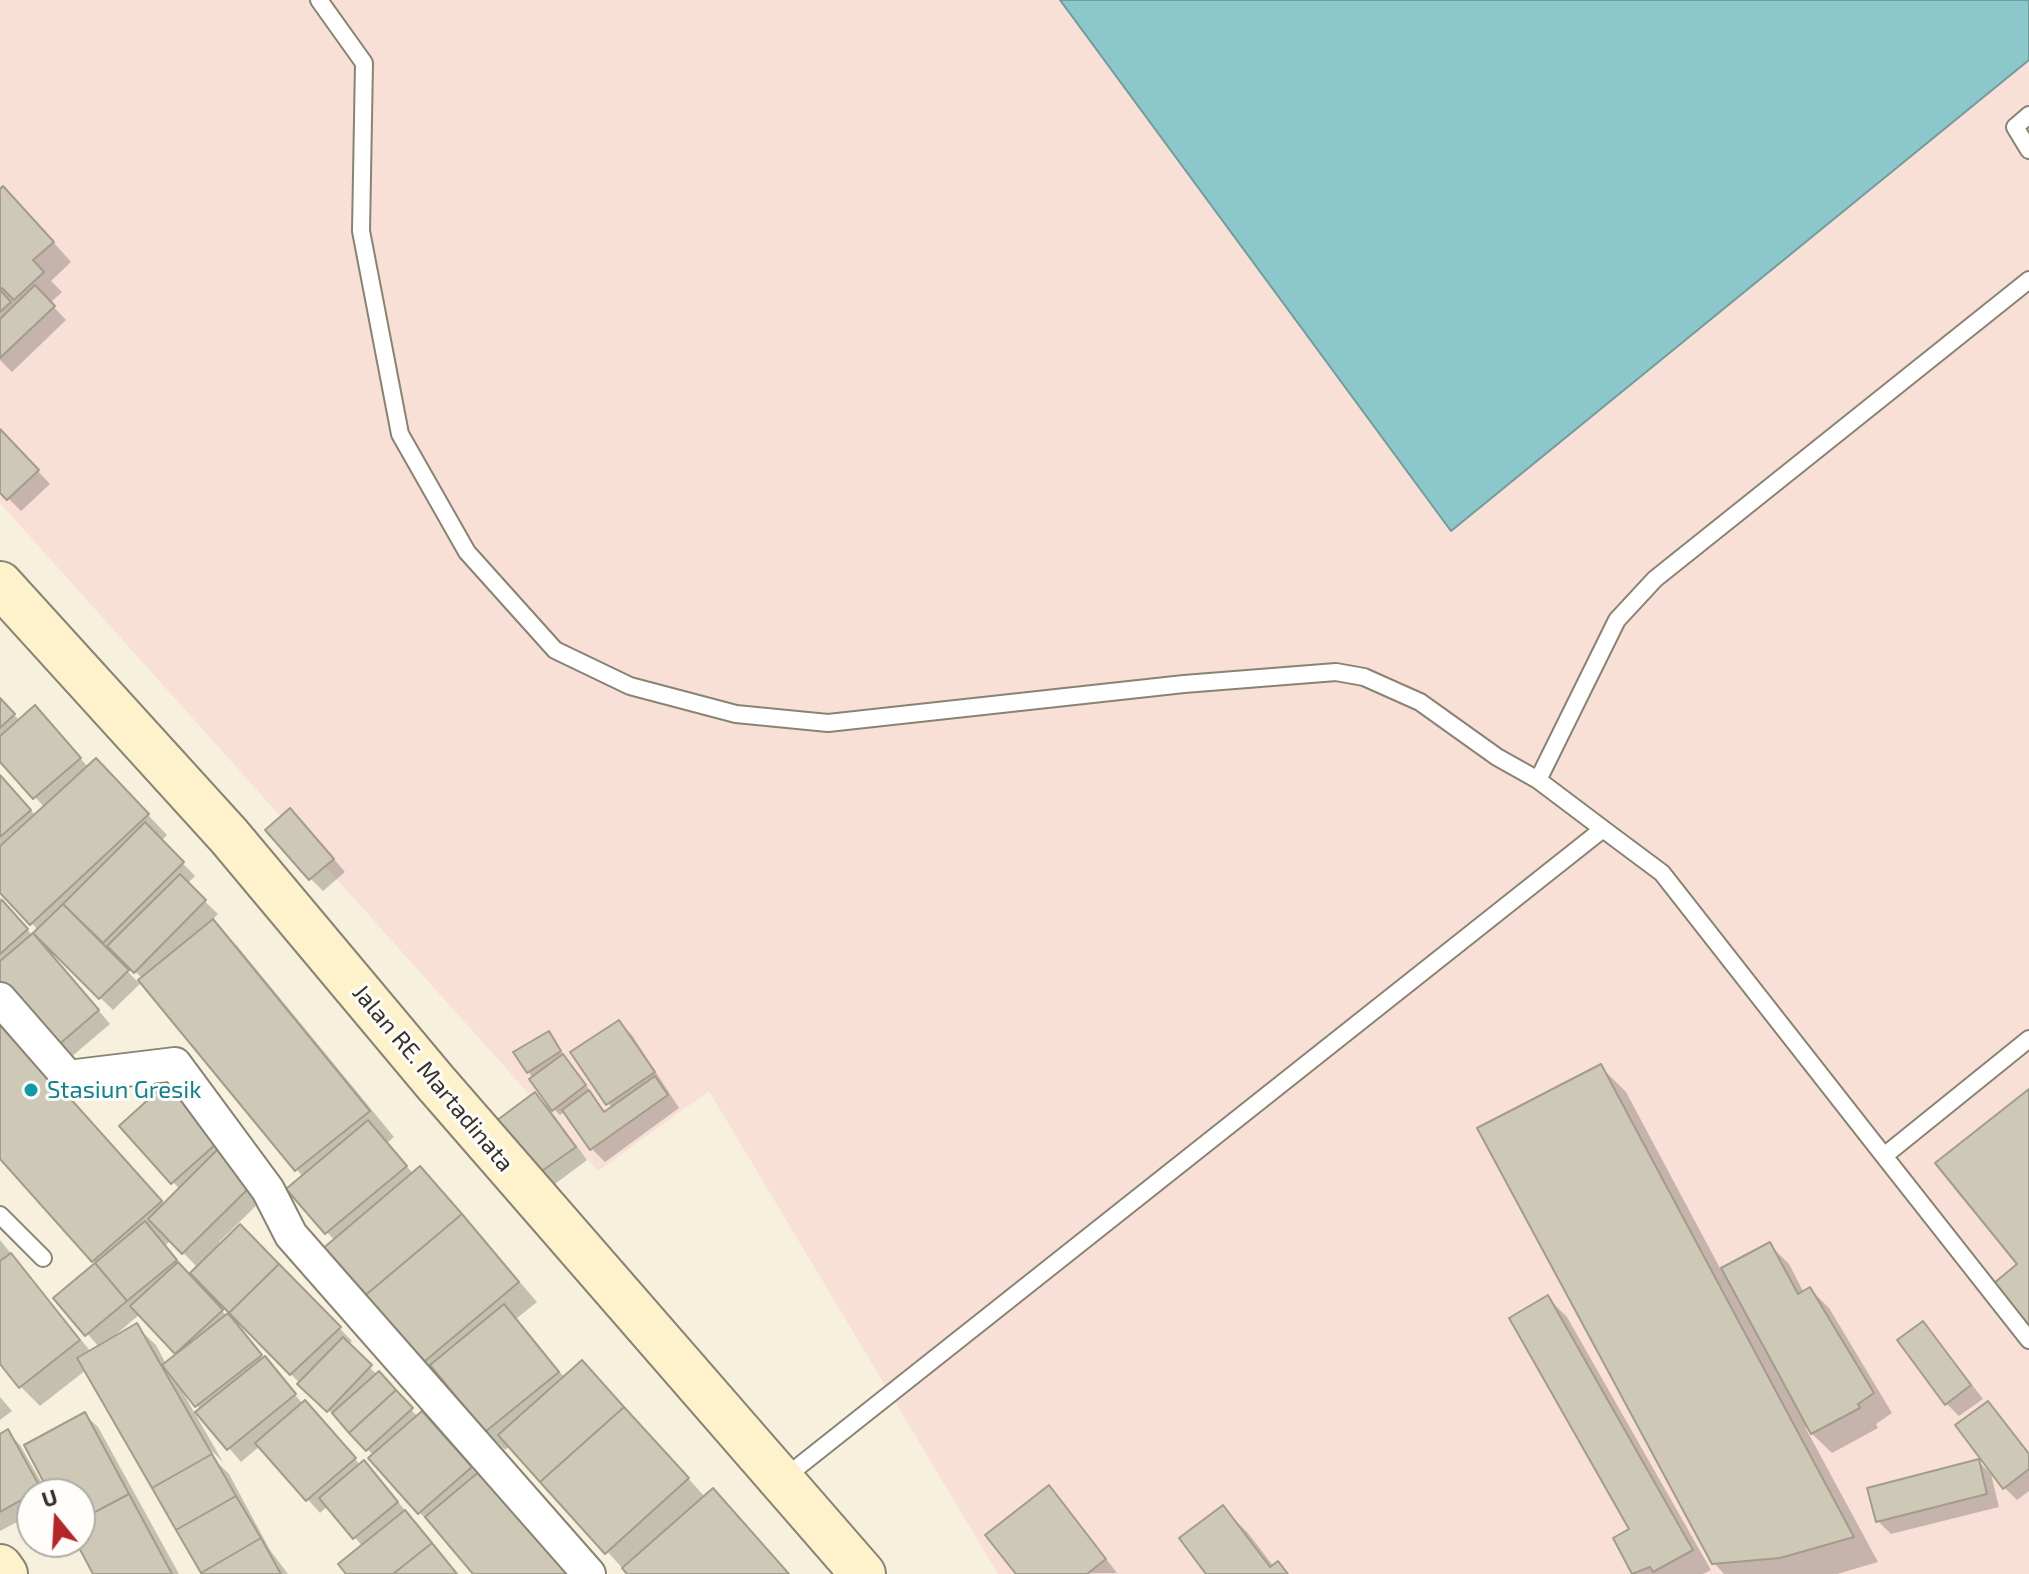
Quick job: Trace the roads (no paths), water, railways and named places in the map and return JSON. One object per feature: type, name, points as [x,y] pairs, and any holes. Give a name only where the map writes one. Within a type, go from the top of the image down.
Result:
[{"type":"main road","name":"Jalan RE. Martadinata","points":[[0,584],[229,836],[435,1082],[863,1574]]},
{"type":"main road","points":[[0,1567],[5,1574]]},
{"type":"street","points":[[0,999],[68,1077],[175,1064],[268,1190],[291,1235],[589,1574]]},
{"type":"lane","points":[[319,0],[364,63],[361,231],[400,434],[467,552],[555,650],[630,686],[736,714],[828,723],[1184,684],[1336,672],[1364,677],[1420,702],[1497,757],[1538,780],[1662,873],[2029,1340]]},
{"type":"lane","points":[[2029,115],[2015,127],[2029,150]]},
{"type":"lane","points":[[1538,780],[1617,620],[1655,579],[2029,280]]},
{"type":"lane","points":[[780,1481],[1603,829]]},
{"type":"lane","points":[[1884,1156],[2029,1039]]},
{"type":"lane","points":[[0,1215],[43,1258]]},
{"type":"water","points":[[1060,0],[2029,0],[2029,60],[1451,531]]},
{"type":"place","name":"Stasiun Gresik","points":[[31,1090]]}]
